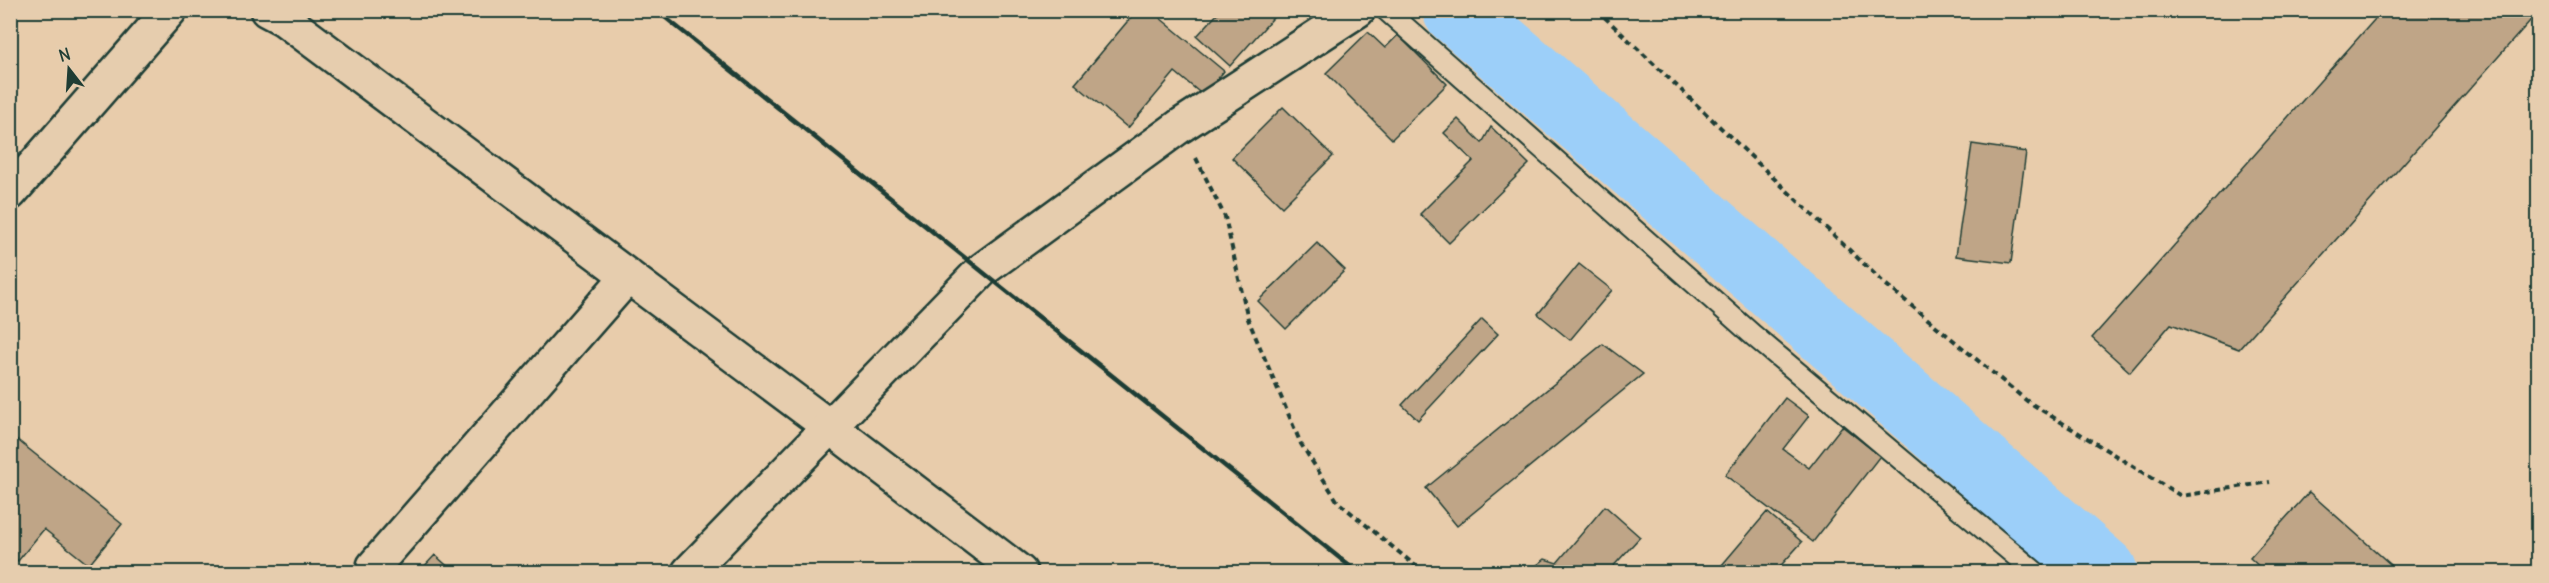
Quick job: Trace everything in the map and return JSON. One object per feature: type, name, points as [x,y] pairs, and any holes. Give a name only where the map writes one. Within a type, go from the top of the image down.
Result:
[{"type":"street","points":[[10,193],[170,10]]},
{"type":"street","points":[[267,10],[284,19],[628,276],[1020,573]]},
{"type":"street","points":[[689,573],[982,270],[1180,126],[1358,10]]},
{"type":"street","points":[[374,566],[628,276]]},
{"type":"lane","points":[[1386,10],[1754,336],[2035,573]]},
{"type":"path","points":[[1597,10],[1884,283],[2027,401],[2181,496],[2270,482]]},
{"type":"path","points":[[1180,126],[1225,216],[1248,320],[1301,444],[1338,502],[1423,573]]},
{"type":"building","points":[[1137,10],[1166,10],[1160,18],[1224,71],[1204,96],[1175,72],[1128,128],[1075,84]]},
{"type":"building","points":[[1221,10],[1280,10],[1230,66],[1197,36]]},
{"type":"building","points":[[2383,10],[2538,10],[2538,12],[2239,349],[2171,324],[2130,372],[2092,338]]},
{"type":"building","points":[[1368,32],[1385,48],[1398,35],[1447,84],[1392,139],[1326,73]]},
{"type":"building","points":[[1283,107],[1333,156],[1282,207],[1232,158]]},
{"type":"building","points":[[1458,119],[1482,143],[1491,127],[1529,164],[1449,243],[1420,214],[1473,161],[1444,133]]},
{"type":"building","points":[[1972,144],[2026,152],[2011,263],[1956,256]]},
{"type":"building","points":[[1317,243],[1345,270],[1286,329],[1258,301]]},
{"type":"building","points":[[1579,264],[1612,290],[1570,340],[1538,314]]},
{"type":"building","points":[[1482,319],[1498,334],[1418,420],[1402,405]]},
{"type":"building","points":[[1603,344],[1643,374],[1457,526],[1426,488]]},
{"type":"building","points":[[1785,398],[1809,416],[1783,449],[1809,468],[1842,426],[1880,456],[1813,542],[1725,475]]},
{"type":"building","points":[[10,434],[122,524],[89,565],[44,529],[18,561],[10,555]]},
{"type":"building","points":[[2309,492],[2399,572],[2261,572],[2263,570],[2250,558]]},
{"type":"building","points":[[1605,506],[1640,537],[1608,572],[1516,572],[1522,566],[1533,568],[1545,559],[1557,563]]},
{"type":"building","points":[[1767,512],[1802,542],[1775,572],[1716,572]]},
{"type":"building","points":[[435,555],[454,572],[419,572]]},
{"type":"waterway","points":[[1457,10],[2103,572]]},
{"type":"railway","points":[[656,10],[1357,572]]}]
